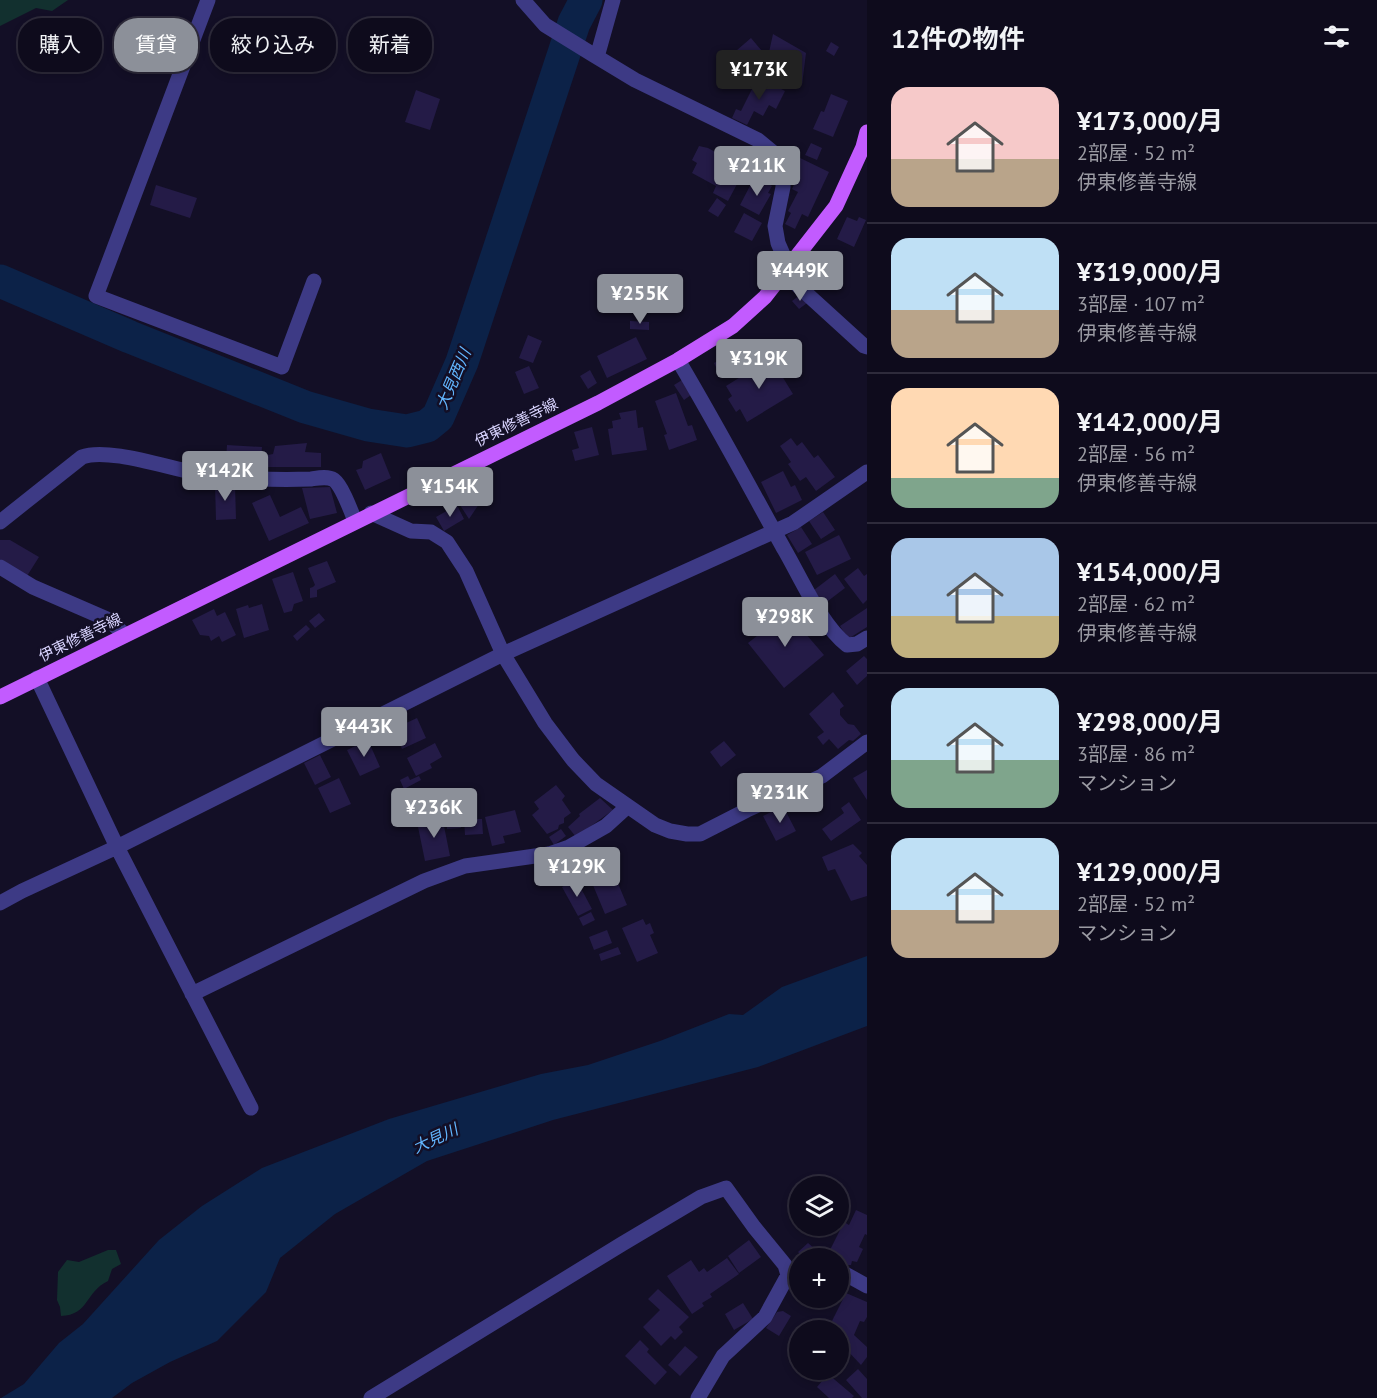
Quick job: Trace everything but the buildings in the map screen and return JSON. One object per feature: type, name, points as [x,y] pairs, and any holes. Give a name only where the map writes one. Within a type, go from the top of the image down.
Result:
[{"type":"main road","name":"伊東修善寺線","points":[[0,697],[598,403],[678,360],[733,326],[765,297],[836,206],[863,147],[867,132]]},
{"type":"street","points":[[208,0],[96,296],[282,368],[314,281]]},
{"type":"street","points":[[523,0],[545,25],[594,56],[635,80],[758,140],[775,154],[783,167],[783,187],[775,226],[778,243],[796,284],[867,347]]},
{"type":"street","points":[[594,56],[613,0]]},
{"type":"street","points":[[678,360],[725,439],[816,606],[847,645],[856,644],[867,638]]},
{"type":"street","points":[[0,522],[82,457],[91,454],[126,458],[210,476],[328,478],[335,480],[355,521]]},
{"type":"street","points":[[0,903],[504,654],[775,532],[793,523],[867,472]]},
{"type":"street","points":[[371,513],[411,531],[431,532],[447,542],[466,571],[504,654],[545,723],[573,760],[596,784],[655,825],[670,831],[700,834],[822,776],[867,742]]},
{"type":"street","points":[[0,567],[33,587],[109,620],[125,635]]},
{"type":"street","points":[[37,678],[117,847],[251,1108]]},
{"type":"street","points":[[192,994],[424,881],[465,866],[549,854],[569,847],[606,826],[628,806]]},
{"type":"street","points":[[370,1398],[701,1197],[726,1188],[789,1269]]},
{"type":"street","points":[[849,1276],[867,1286]]},
{"type":"street","points":[[698,1398],[723,1356],[765,1317],[789,1282]]},
{"type":"green space","points":[[0,0],[68,0],[52,11],[36,8],[0,26]]},
{"type":"green space","points":[[108,1250],[116,1250],[121,1264],[112,1269],[108,1281],[95,1291],[77,1312],[61,1316],[57,1300],[58,1272],[67,1260],[79,1262]]},
{"type":"water","name":"大見川","points":[[867,956],[867,1026],[758,1067],[553,1120],[427,1161],[335,1214],[280,1258],[266,1292],[217,1341],[170,1362],[132,1383],[112,1398],[1,1398],[24,1384],[59,1343],[83,1324],[159,1240],[202,1206],[262,1168],[389,1119],[541,1074],[588,1065],[660,1041],[729,1014],[743,1015],[782,987]]},
{"type":"waterway","name":"大見西川","points":[[0,281],[130,337],[305,407],[368,425],[407,431],[427,426],[438,417],[462,362],[574,23],[586,0]]}]
